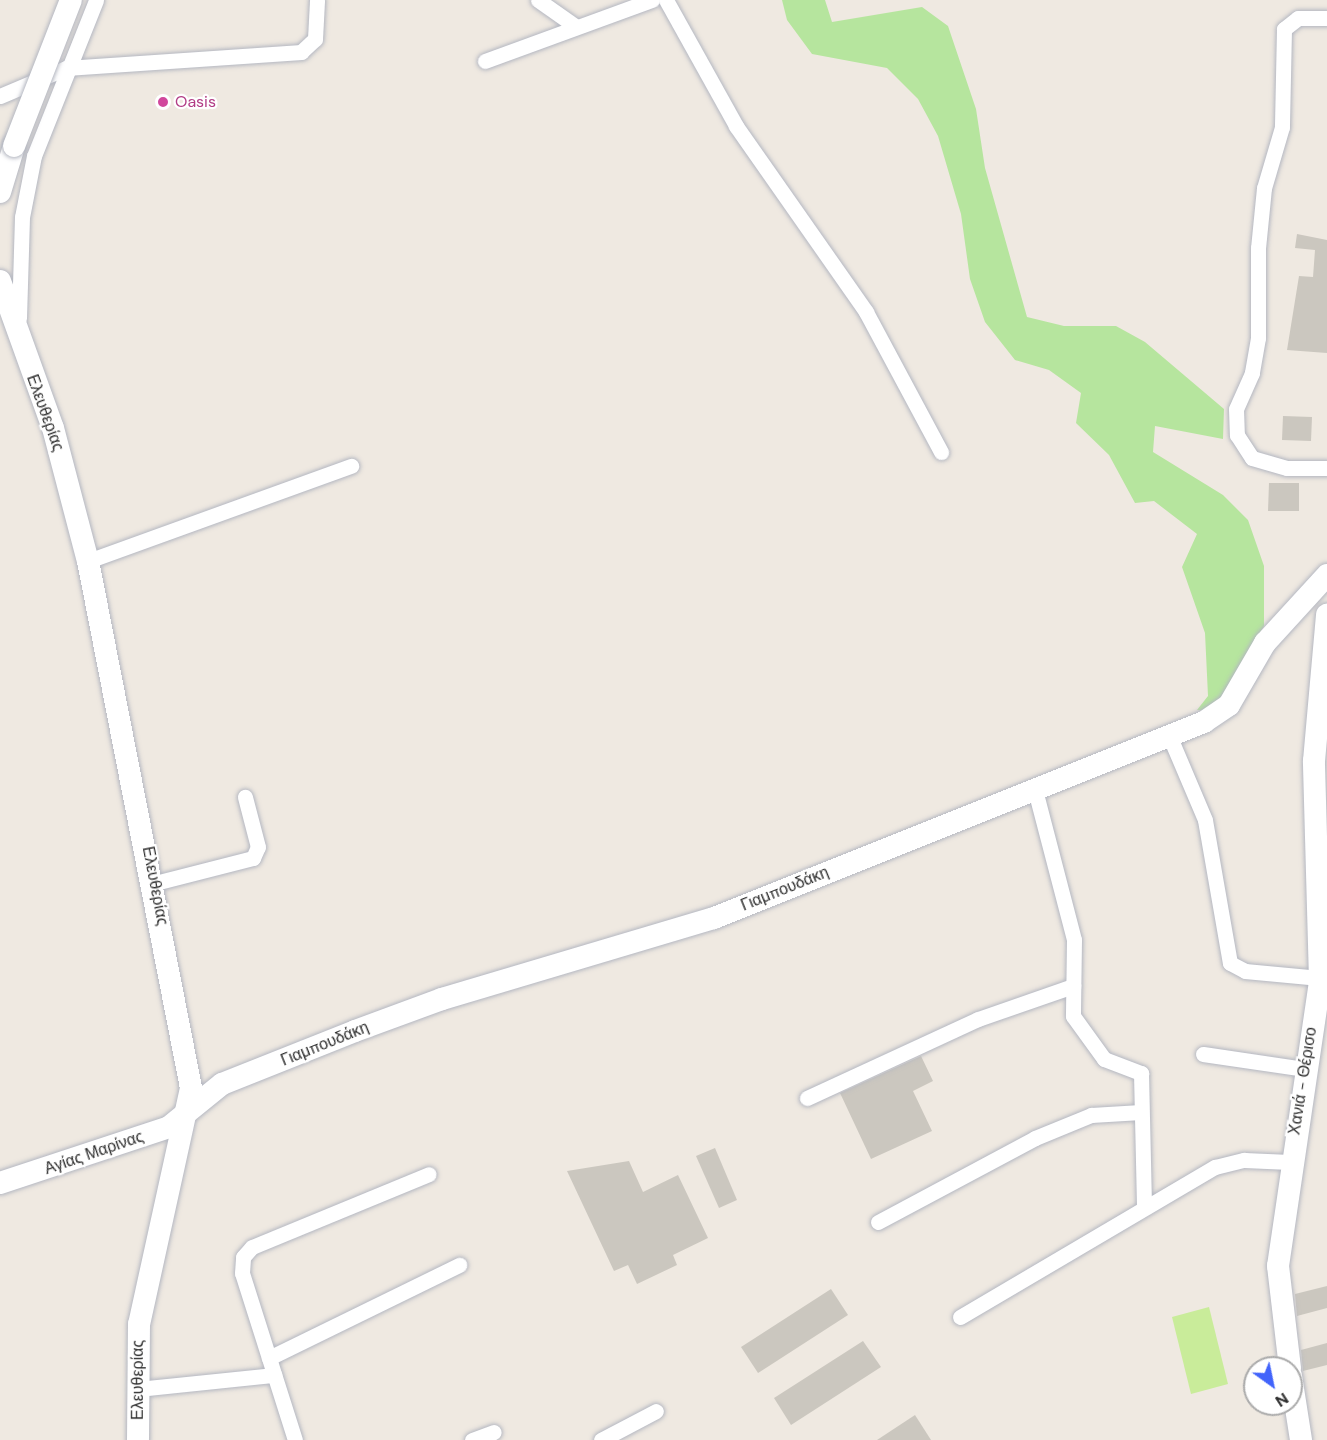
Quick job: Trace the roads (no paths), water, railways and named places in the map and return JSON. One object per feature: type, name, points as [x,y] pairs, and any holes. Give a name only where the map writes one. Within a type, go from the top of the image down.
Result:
[{"type":"main road","points":[[0,192],[14,146],[71,0]]},
{"type":"main road","name":"Ελευθερίας","points":[[1,289],[19,343],[53,428],[88,561],[155,884],[191,1088],[143,1298],[138,1440]]},
{"type":"main road","name":"Γιαμπουδάκη","points":[[186,1116],[222,1084],[355,1031],[442,999],[714,918],[1034,786],[1169,735],[1229,705],[1264,643],[1327,575]]},
{"type":"main road","name":"Χανιά - Θέρισο","points":[[1289,1356],[1278,1266],[1290,1162],[1320,978],[1314,761],[1327,615]]},
{"type":"main road","name":"Αγίας Μαρίνας","points":[[0,1183],[153,1134],[186,1116]]},
{"type":"main road","points":[[1297,1416],[1301,1440]]},
{"type":"street","points":[[19,343],[22,217],[34,156],[66,68],[96,0]]},
{"type":"street","points":[[0,96],[66,68],[301,52],[315,39],[317,0]]},
{"type":"street","points":[[538,0],[575,26]]},
{"type":"street","points":[[485,61],[575,26],[652,0]]},
{"type":"street","points":[[666,0],[736,126],[866,312],[941,452]]},
{"type":"street","points":[[1327,18],[1299,18],[1284,29],[1282,127],[1264,188],[1258,248],[1258,339],[1252,374],[1236,409],[1237,435],[1252,458],[1276,467],[1327,468]]},
{"type":"street","points":[[88,561],[351,466]]},
{"type":"street","points":[[1169,735],[1205,820],[1230,963],[1245,971],[1320,978]]},
{"type":"street","points":[[1034,786],[1074,940],[1073,1016],[1099,1055],[1139,1069],[1144,1206]]},
{"type":"street","points":[[155,884],[253,858],[258,847],[245,797]]},
{"type":"street","points":[[807,1098],[978,1019],[1073,986]]},
{"type":"street","points":[[1203,1054],[1304,1069]]},
{"type":"street","points":[[878,1222],[1035,1137],[1091,1115],[1141,1112]]},
{"type":"street","points":[[960,1317],[1144,1206],[1230,1162],[1290,1162]]},
{"type":"street","points":[[295,1440],[242,1274],[247,1252],[429,1174]]},
{"type":"street","points":[[269,1358],[459,1265]]},
{"type":"street","points":[[138,1389],[274,1374]]},
{"type":"street","points":[[601,1440],[657,1411]]},
{"type":"street","points":[[472,1440],[494,1432]]},
{"type":"place","name":"Oasis","points":[[163,102]]}]
